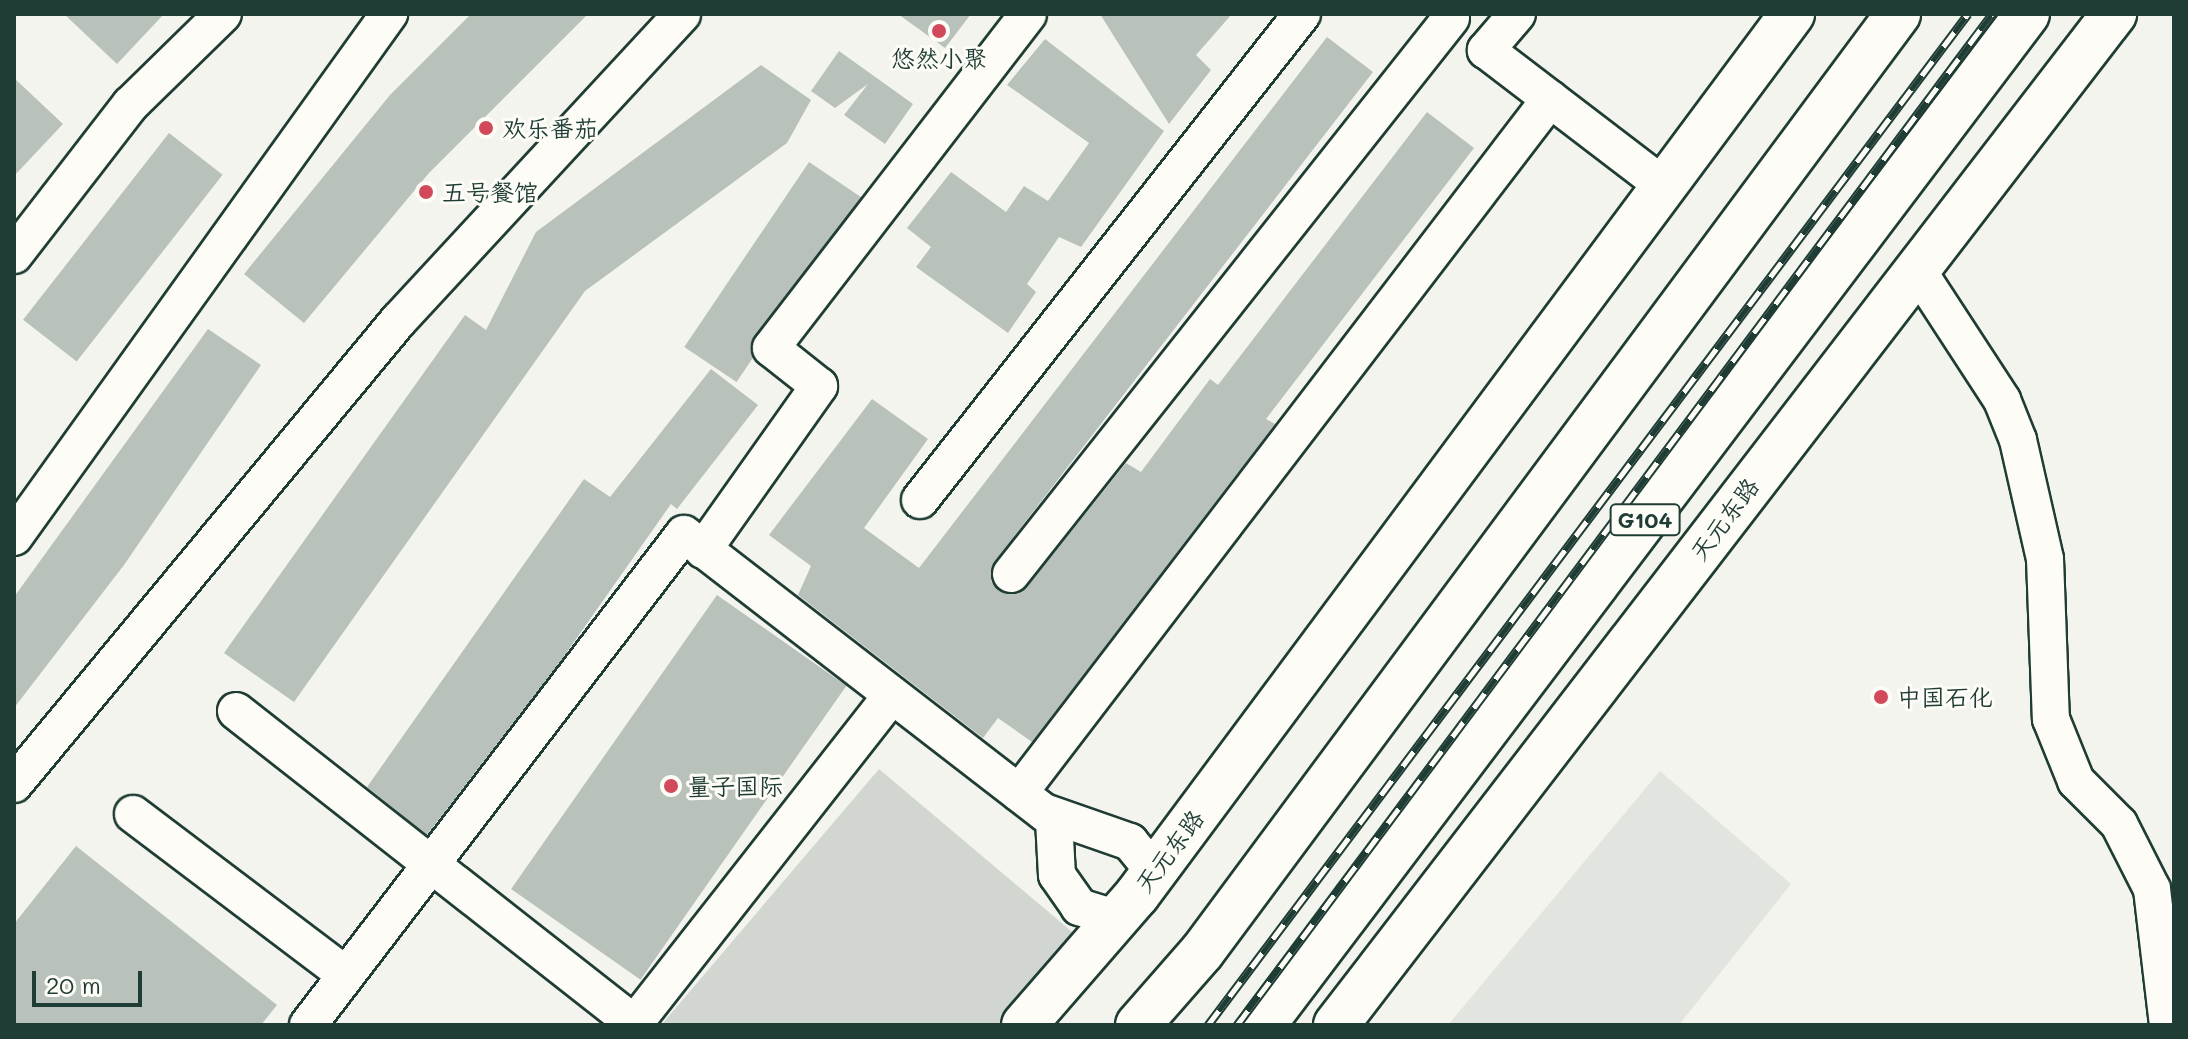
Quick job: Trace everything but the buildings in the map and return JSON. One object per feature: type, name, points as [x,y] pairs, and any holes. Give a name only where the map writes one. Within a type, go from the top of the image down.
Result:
[{"type":"main road","name":"天元东路","points":[[1024,1025],[1154,872],[1792,14]]},
{"type":"main road","points":[[1138,1025],[1202,952],[1898,14]]},
{"type":"main road","name":"G104","points":[[1263,1025],[2027,14]]},
{"type":"main road","name":"天元东路","points":[[1336,1025],[2114,14]]},
{"type":"street","points":[[14,255],[130,105],[223,14]]},
{"type":"street","points":[[14,784],[398,321],[682,14]]},
{"type":"street","points":[[703,550],[819,386],[771,348],[1028,14]]},
{"type":"street","points":[[920,500],[1302,14]]},
{"type":"street","points":[[1486,50],[1517,14]]},
{"type":"street","points":[[1011,574],[1448,16],[1486,50],[1664,186]]},
{"type":"street","points":[[14,537],[389,19]]},
{"type":"street","points":[[1031,802],[1550,99]]},
{"type":"street","points":[[1916,268],[2002,400],[2018,440],[2045,559],[2051,719],[2076,781],[2119,824],[2163,888],[2168,1025]]},
{"type":"street","points":[[308,1025],[684,534],[1054,820],[1057,875],[1079,907],[1116,918]]},
{"type":"street","points":[[236,711],[635,1024],[892,695]]},
{"type":"street","points":[[1031,802],[1130,842],[1154,872]]},
{"type":"street","points":[[133,814],[346,975]]},
{"type":"shaded area","points":[[879,769],[1083,941],[1011,1025],[662,1024]]},
{"type":"shaded area","points":[[1660,771],[1791,884],[1679,1025],[1448,1025]]},
{"type":"railway","points":[[1208,1025],[1968,14]]},
{"type":"railway","points":[[1237,1025],[1992,14]]},
{"type":"place","name":"悠然小聚","points":[[939,31]]},
{"type":"place","name":"欢乐番茄","points":[[486,128]]},
{"type":"place","name":"五号餐馆","points":[[426,192]]},
{"type":"place","name":"中国石化","points":[[1881,697]]},
{"type":"place","name":"量子国际","points":[[671,786]]}]
